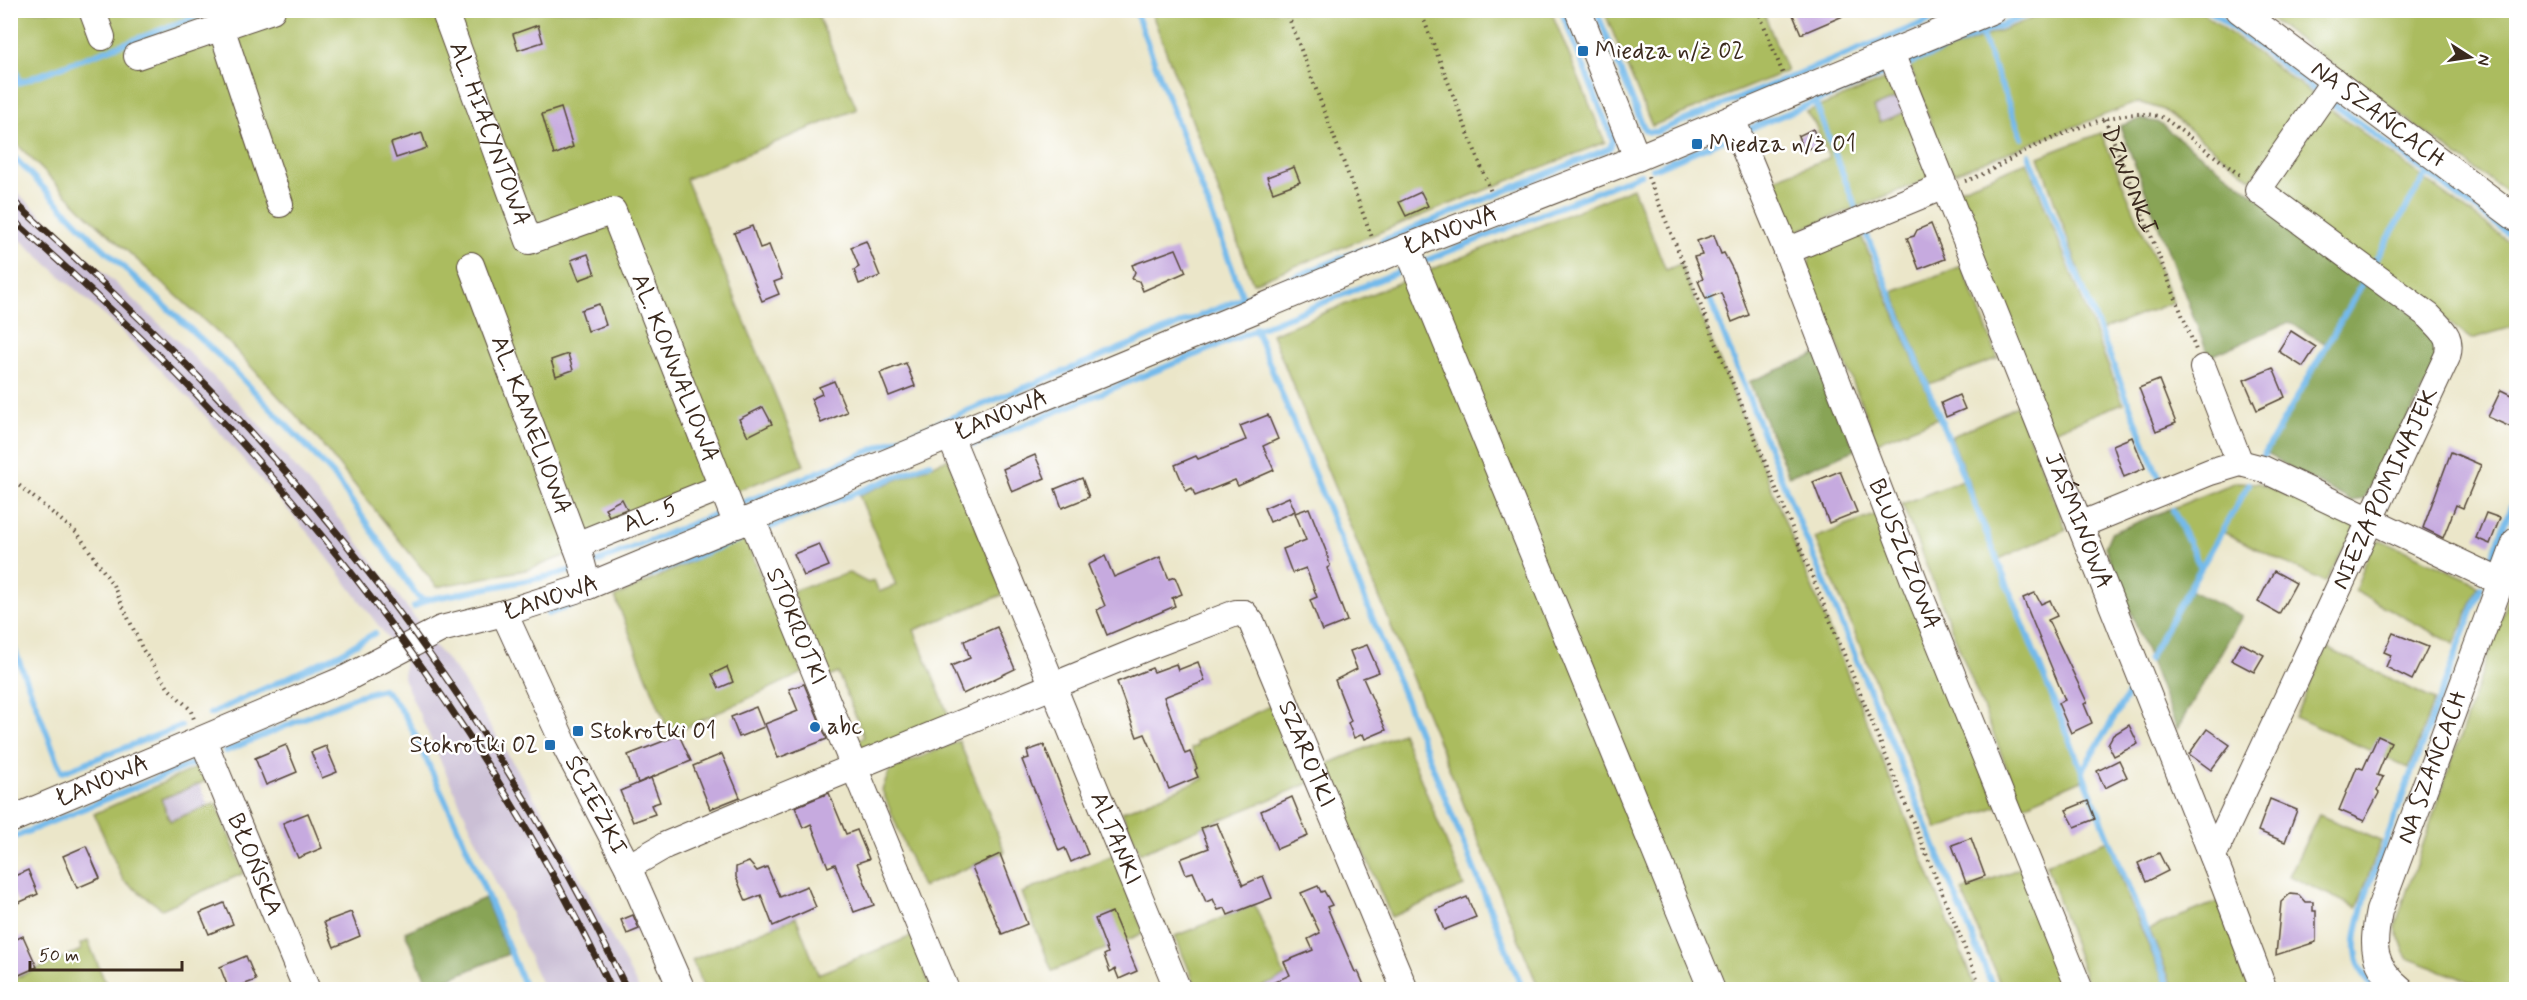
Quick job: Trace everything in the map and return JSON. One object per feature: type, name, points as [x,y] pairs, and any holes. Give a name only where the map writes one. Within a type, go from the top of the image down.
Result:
[{"type":"street","points":[[92,10],[102,37]]},
{"type":"street","points":[[137,56],[272,10]]},
{"type":"street","name":"AL. HIACYNTOWA","points":[[444,10],[529,241],[613,211]]},
{"type":"street","points":[[1578,10],[1637,158]]},
{"type":"street","name":"ŁANOWA","points":[[10,820],[346,678],[441,629],[504,613],[588,586],[1380,258],[1637,158],[1993,10]]},
{"type":"street","name":"NA SZAŃCACH","points":[[2239,10],[2517,218]]},
{"type":"street","points":[[221,27],[280,204]]},
{"type":"street","name":"JAŚMINOWA","points":[[1891,53],[2213,856],[2264,990]]},
{"type":"street","points":[[2258,190],[2334,81]]},
{"type":"street","name":"BLUSZCZOWA","points":[[1732,119],[1787,251],[1915,583],[2079,990]]},
{"type":"street","points":[[1787,251],[1944,186]]},
{"type":"street","name":"NIEZAPOMINAJEK","points":[[2213,856],[2447,357],[2450,346],[2445,333],[2429,316],[2258,190]]},
{"type":"street","name":"AL. KONWALIOWA","points":[[613,211],[722,487],[744,522]]},
{"type":"street","points":[[1407,247],[1712,990]]},
{"type":"street","name":"AL. KAMELIOWA","points":[[471,265],[576,545],[588,586]]},
{"type":"street","points":[[2203,368],[2240,463]]},
{"type":"street","name":"ALTANKI","points":[[950,436],[1178,990]]},
{"type":"street","points":[[2080,525],[2210,472],[2240,463],[2263,470],[2501,582]]},
{"type":"street","name":"AL. 5","points":[[576,545],[722,487]]},
{"type":"street","name":"STOKROTKI","points":[[744,522],[855,767],[946,990]]},
{"type":"street","name":"NA SZAŃCACH","points":[[2402,990],[2382,970],[2375,952],[2373,940],[2379,911],[2517,541]]},
{"type":"street","name":"ŚCIEŻKI","points":[[504,613],[563,742],[628,867],[682,990]]},
{"type":"street","name":"SZAROTKI","points":[[1053,686],[1236,613],[1244,613],[1405,990]]},
{"type":"street","points":[[855,767],[1053,686]]},
{"type":"street","name":"BŁOŃSKA","points":[[203,740],[307,990]]},
{"type":"street","name":"ŚCIEŻKI","points":[[628,867],[666,845],[855,767]]},
{"type":"path","points":[[1286,10],[1380,258]]},
{"type":"path","points":[[1420,10],[1498,212]]},
{"type":"path","points":[[1758,10],[1783,72]]},
{"type":"path","points":[[2105,119],[2135,112],[2164,117],[2258,190]]},
{"type":"path","name":"DZWONKI","points":[[1944,186],[1968,180],[2015,159],[2034,146],[2105,119],[2203,368]]},
{"type":"path","points":[[1651,182],[1982,990]]},
{"type":"path","points":[[10,478],[78,534],[113,585],[143,650],[170,689],[190,709],[203,740]]},
{"type":"shaded area","points":[[1901,96],[1908,111],[1880,122],[1874,107]]},
{"type":"shaded area","points":[[10,186],[179,342],[250,414],[355,538],[421,626],[390,641],[315,541],[192,401],[119,329],[11,231]]},
{"type":"shaded area","points":[[433,644],[458,673],[559,838],[639,989],[544,989],[403,678],[405,659]]},
{"type":"shaded area","points":[[199,783],[208,806],[170,821],[161,799]]},
{"type":"green space","points":[[10,11],[816,11],[857,109],[686,179],[804,465],[530,569],[437,587],[316,437],[230,344],[83,211],[11,138]]},
{"type":"green space","points":[[1151,11],[1551,11],[1605,142],[1253,283]]},
{"type":"green space","points":[[1604,11],[1763,11],[1787,71],[1652,126]]},
{"type":"green space","points":[[2052,11],[2200,11],[2314,95],[2252,179],[2164,110],[2138,102],[1954,173],[1946,165],[1910,65]]},
{"type":"green space","points":[[2260,11],[2516,11],[2516,199]]},
{"type":"green space","points":[[1892,77],[1901,96],[1874,107],[1880,122],[1908,111],[1929,179],[1789,234],[1766,182],[1829,158],[1815,124],[1806,112]]},
{"type":"green space","points":[[2328,107],[2516,247],[2516,326],[2471,339],[2269,191]]},
{"type":"green space","points":[[2140,119],[2157,122],[2434,329],[2439,350],[2432,375],[2363,499],[2351,501],[2266,454],[2328,345],[2289,322],[2209,357],[2120,126]]},
{"type":"green space","points":[[2101,133],[2173,302],[2100,331],[2039,157]]},
{"type":"green space","points":[[2027,162],[2123,403],[2051,432],[1955,191]]},
{"type":"green space","points":[[1633,188],[1666,270],[1680,264],[1976,989],[1539,989],[1272,334]]},
{"type":"green space","points":[[1860,233],[1938,418],[1877,442],[1808,271],[1811,249]]},
{"type":"green space","points":[[1962,266],[1998,358],[1929,384],[1893,292]]},
{"type":"green space","points":[[1817,354],[1855,450],[1789,476],[1749,382]]},
{"type":"green space","points":[[2017,406],[2066,529],[1999,559],[1951,437]]},
{"type":"green space","points":[[948,459],[1004,594],[914,630],[951,721],[870,752],[857,749],[854,742],[864,737],[838,673],[827,678],[792,591],[849,573],[868,583],[874,580],[879,592],[896,585],[859,495]]},
{"type":"green space","points":[[1963,480],[2084,779],[2022,806],[1902,504]]},
{"type":"green space","points":[[2236,482],[2259,483],[2356,526],[2325,582],[2221,531],[2200,567],[2173,508]]},
{"type":"green space","points":[[2172,508],[2200,567],[2189,590],[2242,616],[2177,729],[2105,547],[2111,533]]},
{"type":"green space","points":[[1880,513],[1998,806],[1937,829],[1815,538]]},
{"type":"green space","points":[[744,537],[803,673],[670,735],[615,597]]},
{"type":"green space","points":[[2381,540],[2470,580],[2478,587],[2454,644],[2355,591],[2372,545]]},
{"type":"green space","points":[[2516,574],[2516,989],[2489,989],[2407,958],[2395,926]]},
{"type":"green space","points":[[2327,648],[2434,700],[2409,768],[2295,717]]},
{"type":"green space","points":[[1278,702],[1312,782],[1140,853],[1122,812],[1203,779],[1191,748],[1197,746],[1196,742]]},
{"type":"green space","points":[[1402,733],[1464,886],[1391,917],[1360,842],[1351,845],[1323,766]]},
{"type":"green space","points":[[959,741],[1005,852],[922,887],[882,790],[890,770]]},
{"type":"green space","points":[[200,766],[206,781],[161,799],[170,821],[216,803],[244,873],[162,909],[123,880],[94,814]]},
{"type":"green space","points":[[2319,815],[2381,841],[2357,908],[2289,876]]},
{"type":"green space","points":[[2109,840],[2126,893],[2167,989],[2089,989],[2046,864]]},
{"type":"green space","points":[[1113,855],[1144,933],[1052,971],[1022,893]]},
{"type":"green space","points":[[2023,867],[2072,989],[2002,989],[1962,891]]},
{"type":"green space","points":[[485,898],[508,954],[429,987],[405,932]]},
{"type":"green space","points":[[2222,900],[2257,989],[2174,989],[2149,929]]},
{"type":"green space","points":[[1255,905],[1285,977],[1256,989],[1197,989],[1175,936]]},
{"type":"green space","points":[[796,917],[818,974],[912,936],[931,989],[704,989],[692,960]]},
{"type":"green space","points":[[88,941],[108,989],[11,989],[11,980],[81,950],[80,944]]},
{"type":"building","points":[[1791,10],[1857,10],[1801,34]]},
{"type":"building","points":[[538,25],[543,42],[518,50],[513,34]]},
{"type":"building","points":[[561,108],[573,147],[554,155],[542,114]]},
{"type":"building","points":[[1813,129],[1820,145],[1804,150],[1798,136]]},
{"type":"building","points":[[422,133],[427,148],[396,158],[391,143]]},
{"type":"building","points":[[1294,167],[1300,182],[1273,192],[1267,177]]},
{"type":"building","points":[[1421,192],[1428,206],[1406,216],[1399,202]]},
{"type":"building","points":[[1931,224],[1945,259],[1919,269],[1907,238],[1914,236],[1917,230]]},
{"type":"building","points":[[752,226],[760,248],[769,245],[782,279],[774,282],[779,294],[762,301],[734,233]]},
{"type":"building","points":[[1714,235],[1721,254],[1724,253],[1733,270],[1749,315],[1732,322],[1721,293],[1706,299],[1698,281],[1703,279],[1694,257],[1702,255],[1697,241]]},
{"type":"building","points":[[866,241],[880,276],[859,284],[854,270],[859,267],[851,247]]},
{"type":"building","points":[[1176,249],[1186,272],[1143,291],[1139,281],[1132,279],[1135,272],[1132,265]]},
{"type":"building","points":[[588,254],[595,274],[579,280],[571,260]]},
{"type":"building","points":[[599,304],[606,325],[588,331],[581,310]]},
{"type":"building","points":[[2291,331],[2316,347],[2303,367],[2278,351]]},
{"type":"building","points":[[568,354],[573,370],[556,376],[551,360]]},
{"type":"building","points":[[906,363],[915,386],[889,396],[880,373]]},
{"type":"building","points":[[2273,368],[2285,397],[2257,410],[2244,380]]},
{"type":"building","points":[[2159,380],[2176,423],[2156,431],[2139,388]]},
{"type":"building","points":[[834,381],[847,412],[821,423],[811,399],[822,394],[819,387]]},
{"type":"building","points":[[2501,390],[2517,398],[2517,430],[2488,417]]},
{"type":"building","points":[[1959,395],[1965,409],[1946,417],[1941,403]]},
{"type":"building","points":[[763,407],[772,424],[748,436],[739,419]]},
{"type":"building","points":[[1268,415],[1278,439],[1263,446],[1274,470],[1238,486],[1235,480],[1195,496],[1192,488],[1186,491],[1175,465],[1196,456],[1198,459],[1246,440],[1240,426]]},
{"type":"building","points":[[2132,437],[2145,468],[2124,477],[2113,445]]},
{"type":"building","points":[[2451,452],[2481,465],[2463,508],[2456,505],[2443,538],[2423,528]]},
{"type":"building","points":[[1035,455],[1045,478],[1012,492],[1003,469]]},
{"type":"building","points":[[1840,471],[1857,512],[1829,523],[1813,482]]},
{"type":"building","points":[[1082,478],[1089,497],[1062,508],[1055,489]]},
{"type":"building","points":[[1289,497],[1295,511],[1270,522],[1264,508]]},
{"type":"building","points":[[622,499],[627,509],[609,516],[605,508]]},
{"type":"building","points":[[1309,508],[1326,551],[1330,566],[1327,568],[1347,621],[1322,631],[1310,600],[1317,597],[1306,568],[1292,573],[1283,549],[1306,540],[1295,513]]},
{"type":"building","points":[[2486,513],[2500,518],[2490,544],[2476,538]]},
{"type":"building","points":[[819,544],[829,566],[804,576],[794,554]]},
{"type":"building","points":[[1105,556],[1114,577],[1160,557],[1169,579],[1175,577],[1182,594],[1172,598],[1175,606],[1107,635],[1097,610],[1105,606],[1088,565]]},
{"type":"building","points":[[2274,571],[2296,583],[2279,614],[2258,602]]},
{"type":"building","points":[[2035,593],[2041,604],[2050,600],[2057,616],[2048,620],[2087,702],[2084,704],[2092,723],[2071,733],[2058,703],[2065,700],[2023,598]]},
{"type":"building","points":[[997,627],[1015,669],[963,694],[951,666],[970,658],[964,641]]},
{"type":"building","points":[[2393,633],[2428,647],[2412,680],[2386,667],[2391,655],[2384,652]]},
{"type":"building","points":[[2241,643],[2264,655],[2254,672],[2231,660]]},
{"type":"building","points":[[1367,645],[1379,672],[1363,678],[1386,730],[1365,739],[1363,734],[1354,738],[1348,723],[1351,721],[1335,680],[1357,669],[1350,651]]},
{"type":"building","points":[[1198,662],[1205,681],[1164,697],[1185,754],[1190,752],[1198,777],[1169,789],[1145,734],[1137,737],[1117,682],[1152,668],[1154,672],[1176,664],[1178,670]]},
{"type":"building","points":[[727,667],[733,682],[719,688],[712,674]]},
{"type":"building","points":[[804,684],[827,739],[778,758],[765,724],[798,711],[789,689]]},
{"type":"building","points":[[756,707],[764,727],[739,737],[731,717]]},
{"type":"building","points":[[2129,725],[2138,744],[2114,756],[2108,744],[2113,735]]},
{"type":"building","points":[[2207,729],[2230,745],[2211,770],[2189,754]]},
{"type":"building","points":[[679,735],[691,761],[638,783],[628,755]]},
{"type":"building","points":[[2378,736],[2391,742],[2377,775],[2383,777],[2377,791],[2379,793],[2364,821],[2339,810],[2357,767],[2363,769]]},
{"type":"building","points":[[286,745],[297,772],[266,785],[255,758]]},
{"type":"building","points":[[1044,745],[1088,854],[1071,862],[1065,848],[1059,851],[1022,760],[1029,758],[1027,751]]},
{"type":"building","points":[[326,746],[337,772],[322,778],[311,752]]},
{"type":"building","points":[[722,754],[740,797],[710,809],[693,766]]},
{"type":"building","points":[[2119,760],[2127,777],[2105,788],[2097,771]]},
{"type":"building","points":[[651,778],[660,802],[651,805],[655,814],[633,822],[620,791]]},
{"type":"building","points":[[829,793],[846,834],[857,830],[869,859],[857,863],[874,905],[854,912],[835,864],[828,867],[811,824],[803,828],[795,807]]},
{"type":"building","points":[[1292,797],[1308,836],[1277,849],[1261,811]]},
{"type":"building","points":[[2270,799],[2297,810],[2285,842],[2258,831]]},
{"type":"building","points":[[2088,801],[2095,819],[2075,827],[2066,810]]},
{"type":"building","points":[[308,813],[322,848],[298,858],[283,823]]},
{"type":"building","points":[[1217,823],[1243,885],[1263,876],[1272,898],[1228,915],[1225,908],[1218,910],[1213,899],[1206,902],[1193,872],[1186,874],[1180,859],[1209,848],[1201,828]]},
{"type":"building","points":[[1971,838],[1985,876],[1966,883],[1952,845]]},
{"type":"building","points":[[86,846],[100,878],[77,888],[63,856]]},
{"type":"building","points":[[2159,853],[2168,871],[2146,882],[2138,863]]},
{"type":"building","points":[[1000,854],[1027,924],[1002,934],[972,867]]},
{"type":"building","points":[[749,862],[757,871],[767,867],[780,897],[807,886],[816,907],[773,926],[761,895],[746,901],[736,877],[736,867]]},
{"type":"building","points":[[28,870],[38,894],[18,903],[10,885],[10,878]]},
{"type":"building","points":[[1318,886],[1321,892],[1324,891],[1332,905],[1327,907],[1355,972],[1358,971],[1366,990],[1257,990],[1290,975],[1284,962],[1313,950],[1308,939],[1320,933],[1301,893]]},
{"type":"building","points":[[2290,894],[2299,895],[2305,902],[2313,902],[2313,911],[2316,911],[2316,942],[2276,955],[2281,902]]},
{"type":"building","points":[[1467,897],[1476,917],[1444,930],[1436,910]]},
{"type":"building","points":[[224,903],[233,924],[209,934],[200,913]]},
{"type":"building","points":[[351,912],[360,936],[334,947],[324,922]]},
{"type":"building","points":[[1112,912],[1137,971],[1119,979],[1115,969],[1110,972],[1104,955],[1108,953],[1095,919]]},
{"type":"building","points":[[633,915],[639,929],[627,934],[621,920]]},
{"type":"building","points":[[23,936],[37,967],[17,976],[10,962],[10,942]]},
{"type":"building","points":[[246,956],[256,980],[229,990],[220,967]]},
{"type":"waterway","points":[[10,86],[214,10]]},
{"type":"waterway","points":[[1135,10],[1244,300]]},
{"type":"waterway","points":[[1382,241],[1610,148],[1613,140],[1561,10]]},
{"type":"waterway","points":[[1596,10],[1644,129],[1649,132],[1656,132],[1955,10]]},
{"type":"waterway","points":[[1908,64],[2039,10]]},
{"type":"waterway","points":[[2209,10],[2315,90]]},
{"type":"waterway","points":[[1981,34],[2022,138]]},
{"type":"waterway","points":[[10,54],[20,82]]},
{"type":"waterway","points":[[1744,131],[1886,73]]},
{"type":"waterway","points":[[1815,102],[1856,208]]},
{"type":"waterway","points":[[2332,103],[2516,239]]},
{"type":"waterway","points":[[1653,169],[1727,138]]},
{"type":"waterway","points":[[10,153],[90,236],[231,367],[332,473],[418,597],[425,600],[572,570]]},
{"type":"waterway","points":[[2029,155],[2159,478]]},
{"type":"waterway","points":[[2373,264],[2427,173]]},
{"type":"waterway","points":[[1420,263],[1641,174]]},
{"type":"waterway","points":[[1863,226],[2170,990]]},
{"type":"waterway","points":[[740,504],[1366,248]]},
{"type":"waterway","points":[[974,445],[1408,268]]},
{"type":"waterway","points":[[2262,458],[2364,281]]},
{"type":"waterway","points":[[1710,299],[1779,472],[1994,990]]},
{"type":"waterway","points":[[1255,328],[1523,990]]},
{"type":"waterway","points":[[769,528],[930,463]]},
{"type":"waterway","points":[[2148,660],[2249,484]]},
{"type":"waterway","points":[[2490,563],[2516,493]]},
{"type":"waterway","points":[[2173,510],[2201,568]]},
{"type":"waterway","points":[[592,564],[721,512]]},
{"type":"waterway","points":[[639,579],[745,537]]},
{"type":"waterway","points":[[2375,990],[2360,966],[2357,955],[2357,933],[2366,894],[2481,587]]},
{"type":"waterway","points":[[414,607],[425,600]]},
{"type":"waterway","points":[[548,614],[582,601]]},
{"type":"waterway","points":[[210,714],[341,653],[375,633]]},
{"type":"waterway","points":[[10,638],[62,772],[181,726]]},
{"type":"waterway","points":[[2082,771],[2133,686]]},
{"type":"waterway","points":[[226,751],[357,696],[383,689],[405,715],[417,738],[469,852],[526,990]]},
{"type":"waterway","points":[[10,839],[194,763]]},
{"type":"railway","points":[[10,198],[138,317],[212,391],[274,458],[390,600],[444,674],[542,828],[627,990]]},
{"type":"railway","points":[[10,217],[186,383],[296,504],[348,569],[446,702],[492,772],[535,843],[612,990]]},
{"type":"place","name":"Miedza n/ż 02","points":[[1583,51]]},
{"type":"place","name":"Miedza n/ż 01","points":[[1697,144]]},
{"type":"place","name":"abc","points":[[815,727]]},
{"type":"place","name":"Stokrotki 01","points":[[578,731]]},
{"type":"place","name":"Stokrotki 02","points":[[550,745]]}]
